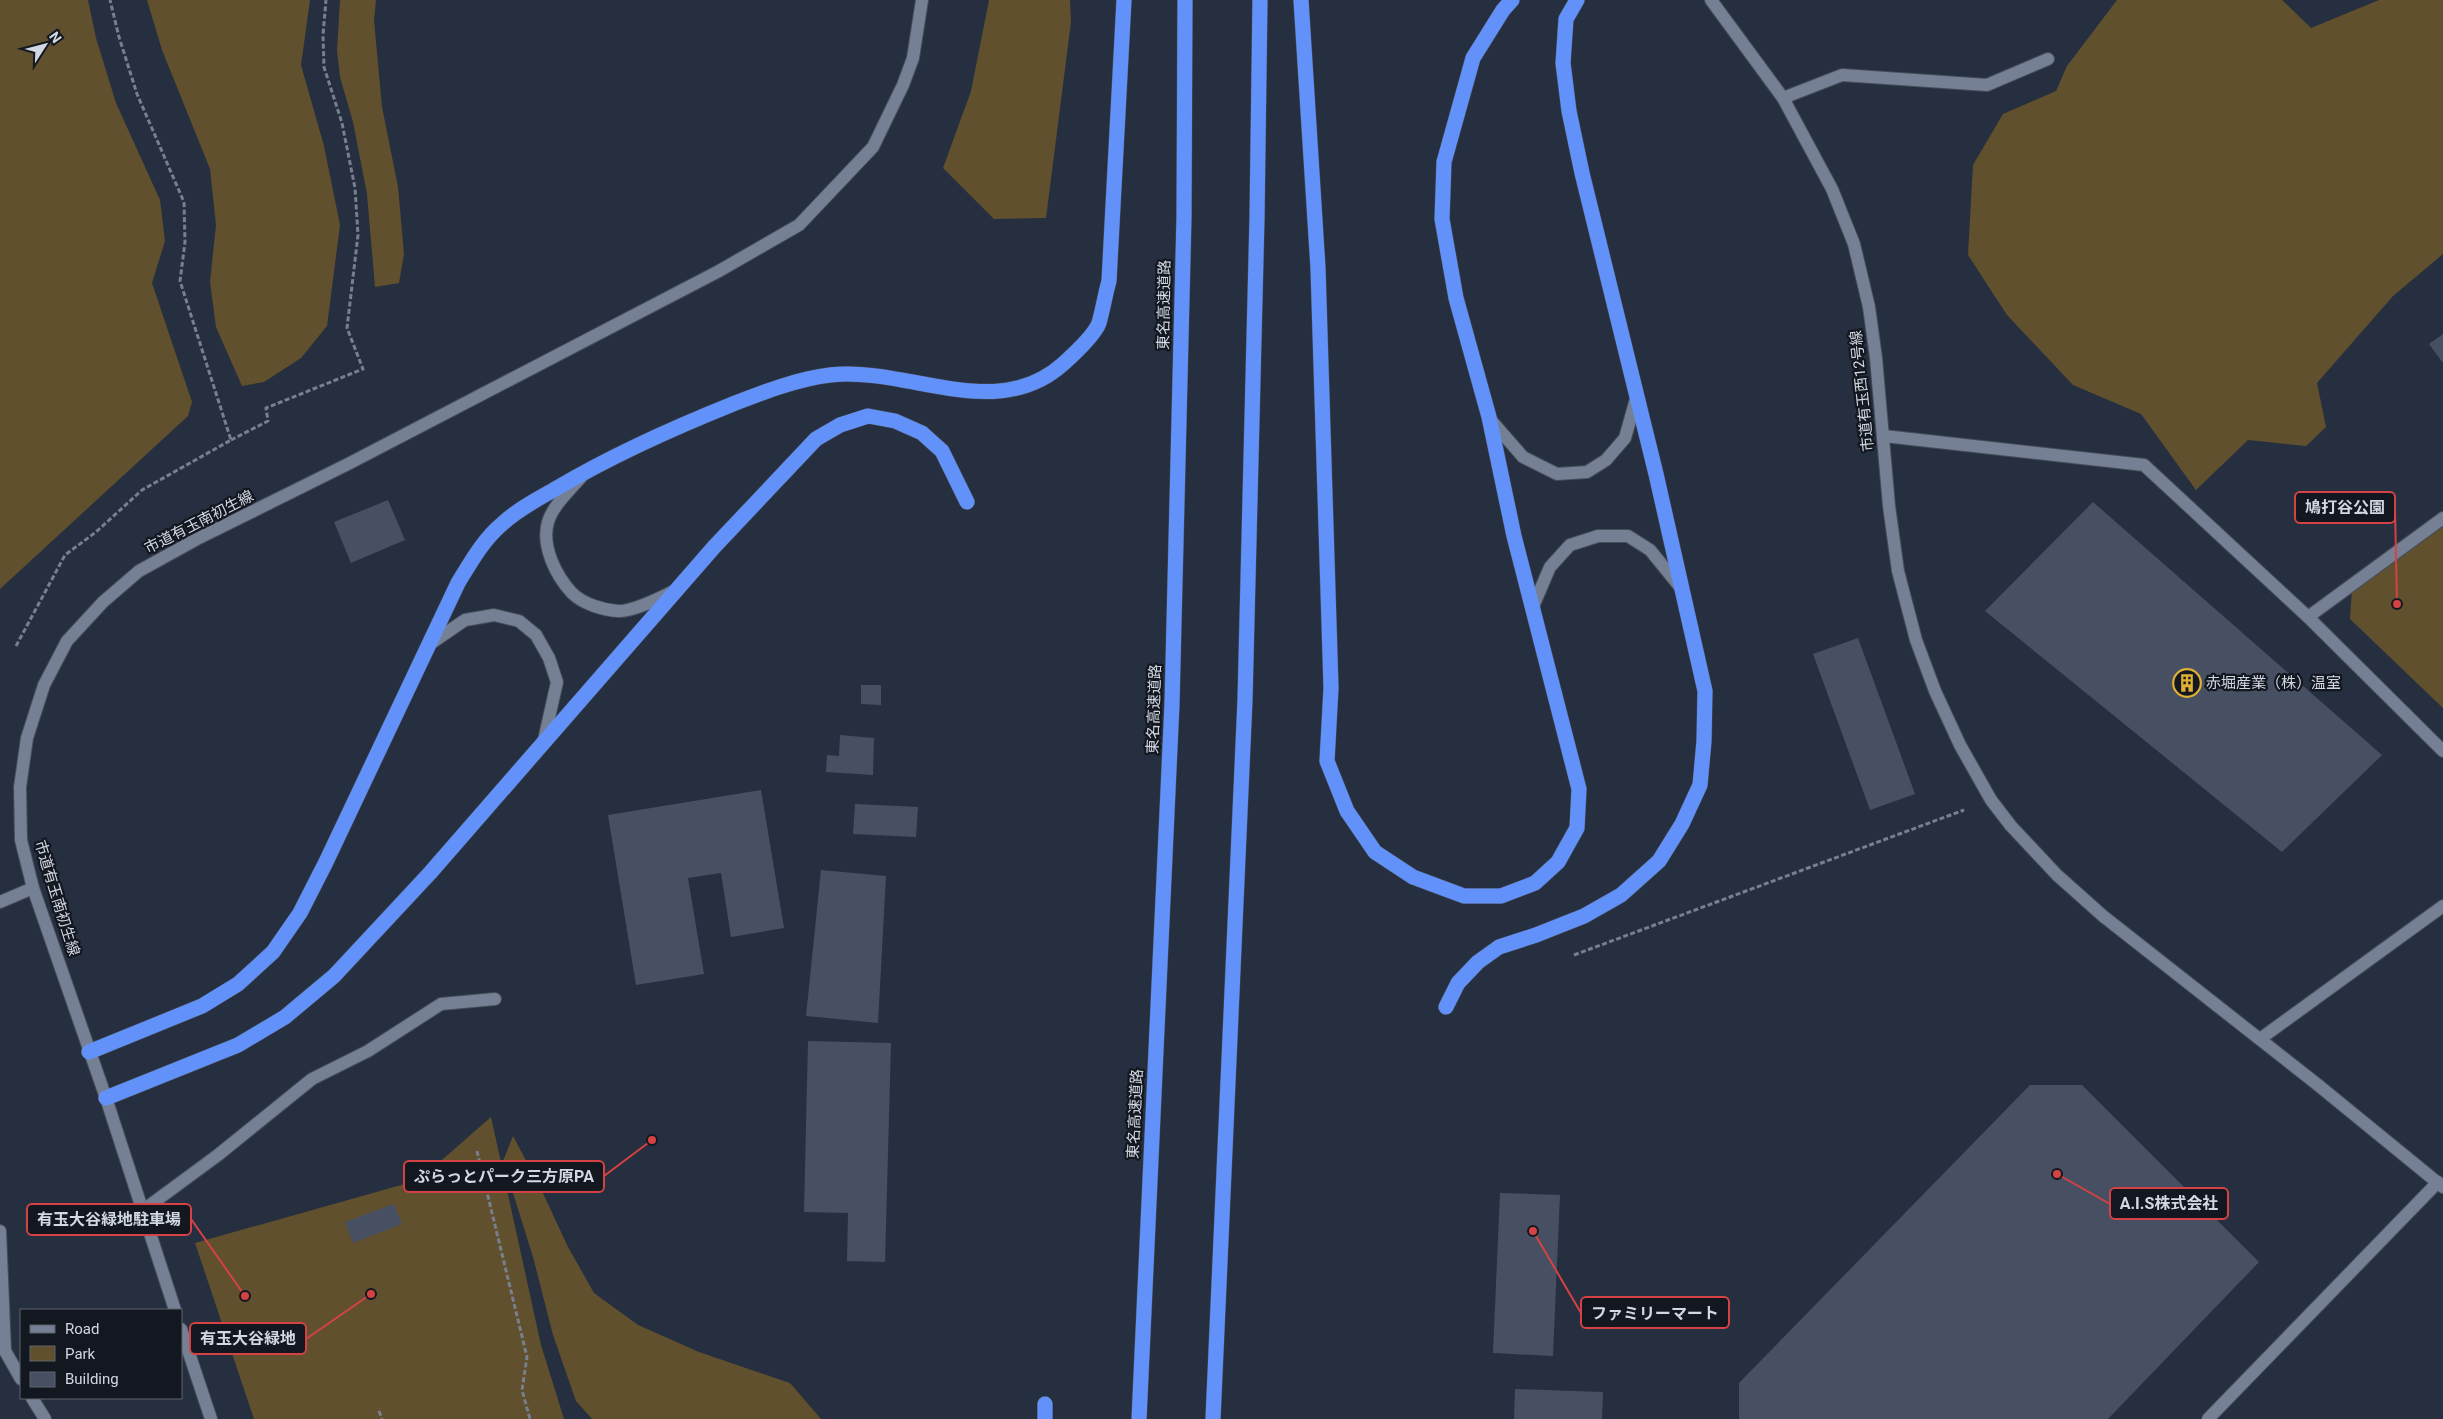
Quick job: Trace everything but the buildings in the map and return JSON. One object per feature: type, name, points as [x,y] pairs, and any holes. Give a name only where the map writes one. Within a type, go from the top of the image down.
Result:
[{"type":"highway","points":[[88,1052],[202,1006],[238,984],[273,952],[304,905],[458,583],[481,545],[509,518],[586,471],[712,412],[754,396],[831,375],[869,376],[967,391],[1010,391],[1049,376],[1076,352],[1098,324],[1109,281],[1124,0]]},
{"type":"highway","name":"東名高速道路","points":[[1139,1419],[1172,704],[1183,237],[1185,0]]},
{"type":"highway","points":[[1213,1419],[1245,700],[1258,218],[1260,0]]},
{"type":"highway","points":[[1301,0],[1318,268],[1331,688],[1327,761],[1346,811],[1375,852],[1413,878],[1464,896],[1501,896],[1535,883],[1558,862],[1576,828],[1579,789],[1532,609],[1488,417],[1456,298],[1442,219],[1444,162],[1473,58],[1503,10],[1512,0]]},
{"type":"highway","points":[[1446,1007],[1458,983],[1478,962],[1499,947],[1536,936],[1584,916],[1621,895],[1659,861],[1682,824],[1700,785],[1704,741],[1705,691],[1683,590],[1582,174],[1569,112],[1563,63],[1566,19],[1577,0]]},
{"type":"highway","points":[[106,1098],[238,1045],[285,1017],[334,976],[381,928],[676,590],[790,464],[816,439],[840,425],[868,416],[896,421],[922,433],[942,451],[967,502]]},
{"type":"highway","points":[[1045,1404],[1045,1419]]},
{"type":"street","name":"市道有玉南初生線","points":[[175,1309],[106,1098],[88,1052],[33,888],[21,840],[20,787],[27,738],[44,685],[67,641],[103,602],[139,571],[197,539],[348,464],[719,271],[799,225],[828,197],[873,147],[903,85],[913,58],[922,0]]},
{"type":"street","name":"市道有玉西12号線","points":[[1711,0],[1783,98],[1832,189],[1854,244],[1869,307],[1884,436],[1889,506],[1898,571],[1916,640],[1935,691],[1960,745],[1991,800],[2010,826],[2050,868],[2103,916],[2441,1184]]},
{"type":"street","points":[[1783,98],[1842,75],[1988,85],[2048,59]]},
{"type":"street","points":[[1488,417],[1523,457],[1558,474],[1587,472],[1606,460],[1625,438],[1636,399]]},
{"type":"street","points":[[1884,436],[2144,465],[2308,617],[2443,751]]},
{"type":"street","points":[[586,471],[557,505],[548,522],[547,545],[557,572],[573,594],[595,606],[620,612],[676,590]]},
{"type":"street","points":[[2308,617],[2443,518]]},
{"type":"street","points":[[1532,609],[1550,566],[1570,545],[1598,536],[1628,536],[1650,550],[1683,590]]},
{"type":"street","points":[[430,644],[465,620],[494,615],[519,621],[536,635],[549,658],[557,682],[544,740]]},
{"type":"street","points":[[0,902],[33,888]]},
{"type":"street","points":[[2260,1039],[2443,906]]},
{"type":"street","points":[[142,1211],[218,1155],[312,1079],[368,1051],[441,1004],[495,1000]]},
{"type":"street","points":[[2208,1419],[2441,1184]]},
{"type":"street","points":[[0,1231],[2,1346],[20,1377]]},
{"type":"street","points":[[182,1332],[211,1419]]},
{"type":"street","points":[[33,1399],[45,1419]]},
{"type":"path","points":[[110,0],[118,37],[137,94],[184,202],[185,242],[180,281],[231,440]]},
{"type":"path","points":[[16,646],[65,555],[96,532],[142,490],[268,421],[266,408],[363,369],[347,328],[358,235],[355,188],[342,124],[324,68],[326,0]]},
{"type":"path","points":[[1572,956],[1991,800]]},
{"type":"path","points":[[477,1151],[527,1357],[522,1390],[530,1419]]},
{"type":"path","points":[[379,1411],[382,1419]]},
{"type":"green space","points":[[0,0],[88,0],[96,38],[116,103],[160,200],[165,241],[152,283],[192,402],[188,416],[0,589]]},
{"type":"green space","points":[[147,0],[310,0],[301,65],[324,146],[340,225],[327,326],[301,358],[264,382],[242,386],[216,327],[210,282],[216,225],[210,169],[162,50]]},
{"type":"green space","points":[[340,0],[376,0],[374,20],[382,107],[398,187],[404,254],[399,283],[375,287],[367,194],[353,122],[340,77],[337,50]]},
{"type":"green space","points":[[989,0],[1070,0],[1071,22],[1046,218],[994,219],[943,168],[971,91]]},
{"type":"green space","points":[[2117,0],[2282,0],[2311,28],[2379,0],[2443,0],[2443,254],[2393,296],[2317,383],[2326,427],[2306,446],[2248,440],[2196,490],[2141,414],[2073,385],[2007,315],[1968,255],[1973,165],[2003,114],[2056,91],[2067,66]]},
{"type":"green space","points":[[2443,520],[2443,708],[2350,619],[2352,589]]},
{"type":"green space","points":[[491,1117],[541,1345],[564,1419],[254,1419],[195,1243],[419,1180]]},
{"type":"green space","points":[[513,1136],[541,1189],[568,1247],[594,1293],[638,1325],[699,1352],[790,1383],[821,1419],[592,1419],[576,1401],[553,1335],[533,1257],[503,1161]]},
{"type":"place","name":"鳩打谷公園","points":[[2397,604]]},
{"type":"place","name":"赤堀産業（株）温室","points":[[2187,683]]},
{"type":"place","name":"ぷらっとパーク三方原PA","points":[[652,1140]]},
{"type":"place","name":"A.I.S株式会社","points":[[2057,1174]]},
{"type":"place","name":"ファミリーマート","points":[[1533,1231]]},
{"type":"place","name":"有玉大谷緑地","points":[[371,1294]]},
{"type":"place","name":"有玉大谷緑地駐車場","points":[[245,1296]]}]
